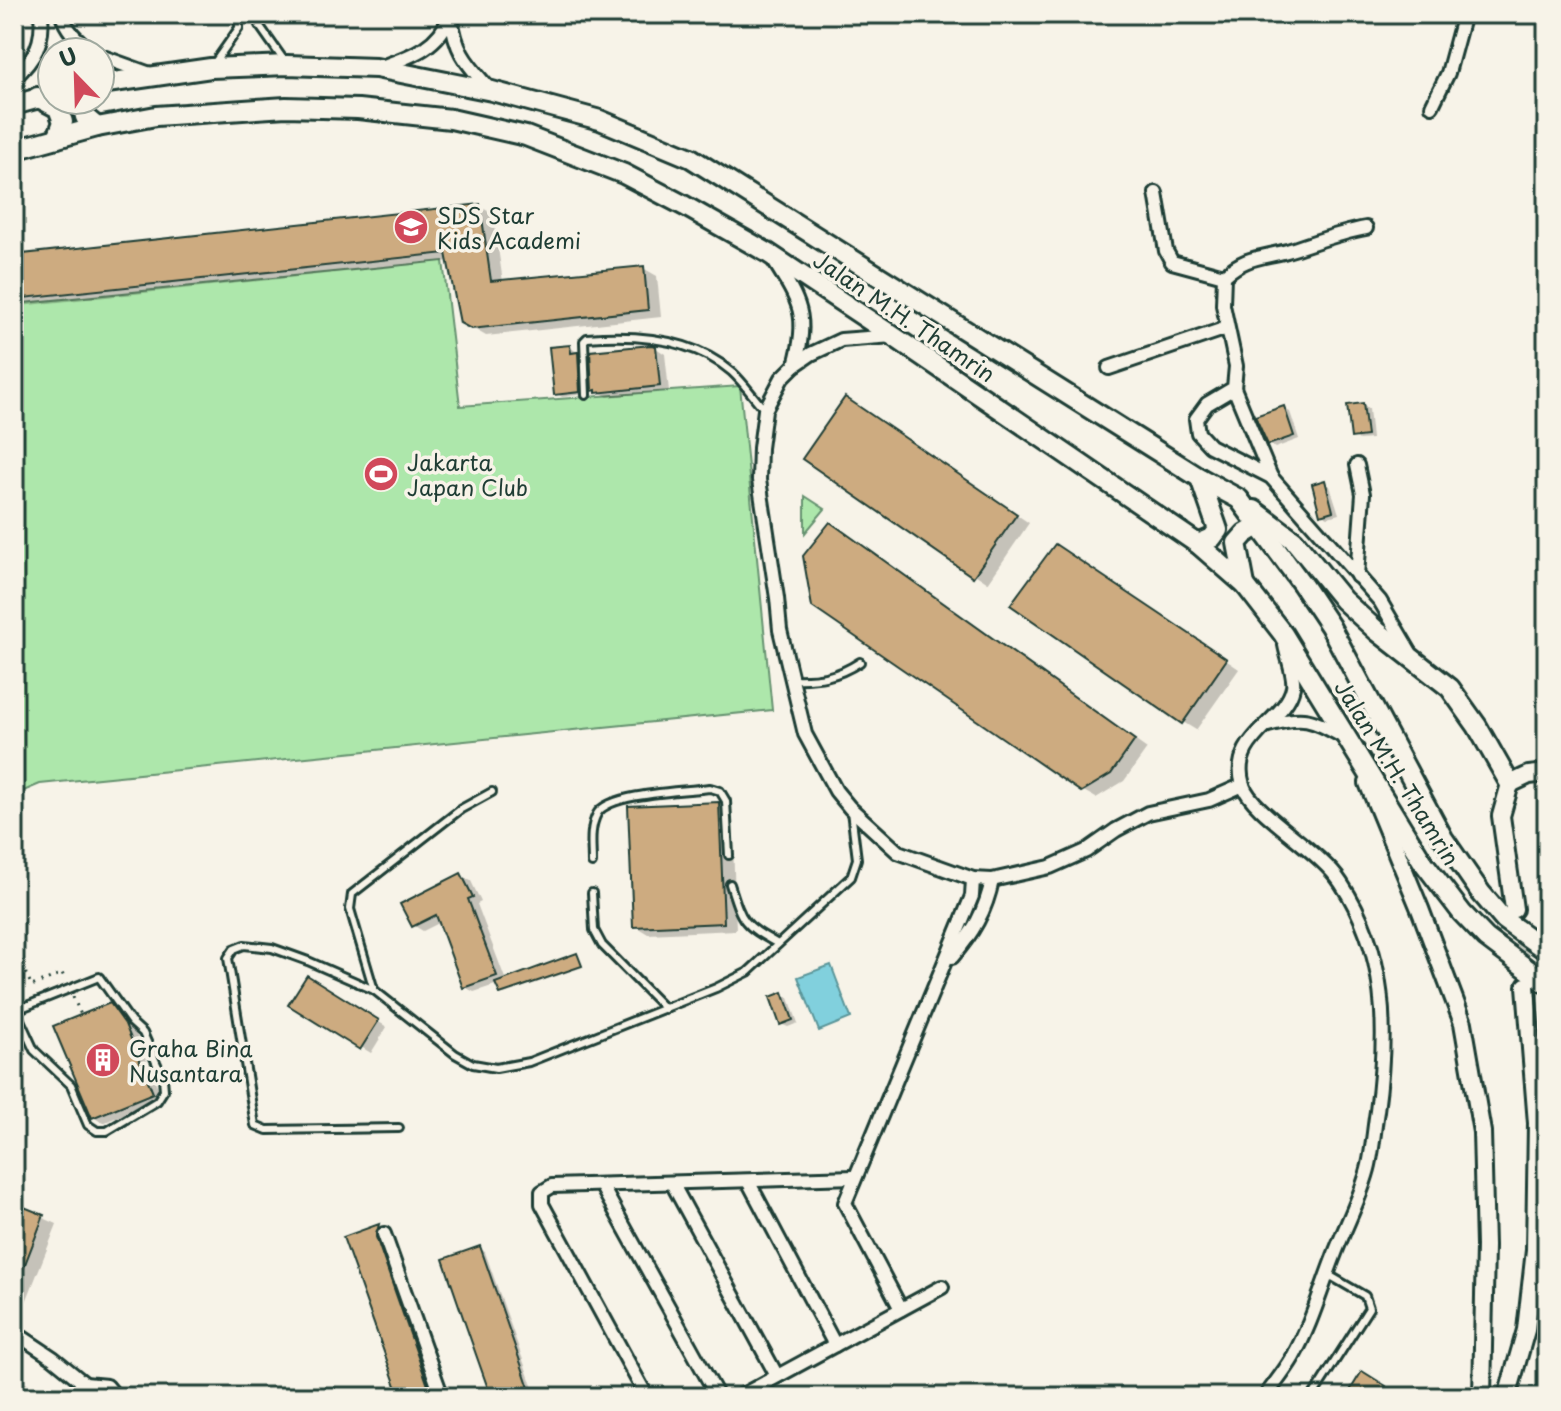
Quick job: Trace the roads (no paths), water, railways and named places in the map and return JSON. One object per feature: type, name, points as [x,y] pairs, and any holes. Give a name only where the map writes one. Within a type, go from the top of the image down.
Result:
[{"type":"main road","name":"Jalan M.H. Thamrin","points":[[116,81],[211,68],[287,65],[376,68],[492,91],[600,120],[691,158],[1200,478],[1239,499],[1330,626],[1451,849],[1504,920],[1547,951]]},
{"type":"main road","points":[[14,105],[36,99]]},
{"type":"main road","points":[[526,136],[536,103]]},
{"type":"main road","name":"Jalan M.H. Thamrin","points":[[14,150],[97,127],[156,116],[286,107],[358,109],[451,119],[526,136],[624,174],[768,253],[1198,544],[1245,585],[1283,634],[1423,862],[1462,913],[1486,938],[1547,984]]},
{"type":"main road","points":[[57,138],[63,122],[61,116]]},
{"type":"main road","points":[[85,116],[97,127]]},
{"type":"main road","points":[[1198,544],[1212,538],[1218,530],[1200,478]]},
{"type":"main road","points":[[1239,499],[1294,540],[1343,600],[1450,688],[1477,726],[1510,784],[1501,816],[1514,909]]},
{"type":"main road","points":[[1245,585],[1237,543],[1258,526]]},
{"type":"main road","points":[[1350,740],[1463,1023],[1482,1132],[1485,1246],[1482,1397]]},
{"type":"main road","points":[[1510,784],[1529,775],[1547,773]]},
{"type":"main road","points":[[1507,1397],[1526,1330],[1538,1196],[1537,1123],[1526,986]]},
{"type":"street","points":[[14,78],[32,59],[39,46],[43,31],[41,14]]},
{"type":"street","points":[[62,14],[64,23],[74,36]]},
{"type":"street","points":[[1432,106],[1448,73],[1464,14]]},
{"type":"street","points":[[376,68],[417,55],[439,38],[451,16]]},
{"type":"street","points":[[451,16],[454,41],[463,58],[492,91]]},
{"type":"street","points":[[116,62],[151,75]]},
{"type":"street","points":[[1156,193],[1166,251],[1172,262],[1224,276]]},
{"type":"street","points":[[1224,276],[1248,259],[1366,228]]},
{"type":"street","points":[[768,253],[794,293],[801,311],[804,336],[795,365]]},
{"type":"street","points":[[1224,276],[1223,305],[1236,366],[1234,388],[1271,477],[1380,601],[1416,661]]},
{"type":"street","points":[[1109,368],[1227,328]]},
{"type":"street","points":[[893,336],[841,340],[811,354],[782,378],[765,410],[759,480],[780,630],[805,734],[829,781],[850,808],[898,852],[973,879],[992,880],[1050,867],[1086,851],[1148,813],[1209,800],[1243,785]]},
{"type":"street","points":[[1234,388],[1207,404],[1196,419],[1198,433],[1210,446],[1271,477]]},
{"type":"street","points":[[1357,465],[1363,494],[1357,576]]},
{"type":"street","points":[[1265,1397],[1297,1348],[1369,1167],[1382,1075],[1384,1015],[1373,948],[1356,907],[1322,858],[1254,803],[1243,785],[1242,764],[1251,737],[1285,705],[1293,686],[1283,634]]},
{"type":"street","points":[[1265,726],[1294,718],[1315,721],[1350,740]]},
{"type":"street","points":[[901,1309],[845,1203],[972,896],[973,879]]},
{"type":"street","points":[[944,965],[972,935],[988,901],[992,880]]},
{"type":"street","points":[[647,1397],[542,1204],[542,1192],[552,1186],[855,1177]]},
{"type":"street","points":[[748,1181],[835,1345]]},
{"type":"street","points":[[672,1183],[777,1376]]},
{"type":"street","points":[[601,1185],[718,1397]]},
{"type":"street","points":[[384,1234],[442,1397]]},
{"type":"street","points":[[739,1397],[942,1287]]},
{"type":"street","points":[[14,1332],[85,1384],[107,1386],[116,1397]]},
{"type":"street","points":[[68,1397],[85,1384]]},
{"type":"lane","points":[[211,68],[239,28],[239,14]]},
{"type":"lane","points":[[257,14],[259,25],[287,65]]},
{"type":"lane","points":[[586,395],[584,341],[587,338],[651,338],[700,353],[732,372],[765,410]]},
{"type":"lane","points":[[791,679],[821,680],[842,673],[860,662]]},
{"type":"lane","points":[[592,863],[592,827],[598,811],[613,801],[710,788],[720,791],[726,801],[729,855]]},
{"type":"lane","points":[[374,990],[350,909],[352,894],[461,809],[492,792]]},
{"type":"lane","points":[[399,1128],[267,1130],[255,1125],[228,958],[234,949],[244,945],[272,948],[374,990],[455,1054],[473,1064],[496,1068],[529,1062],[665,1009],[748,972],[851,877],[857,859],[850,808]]},
{"type":"lane","points":[[730,884],[740,916],[755,931],[778,944]]},
{"type":"lane","points":[[592,893],[594,930],[602,945],[665,1009]]},
{"type":"lane","points":[[99,977],[131,1022],[143,1033],[163,1078],[164,1090],[157,1101],[107,1131],[97,1131],[88,1125],[71,1085],[34,1050],[15,1011],[99,977]]},
{"type":"lane","points":[[1312,1397],[1369,1308],[1365,1296],[1327,1274]]},
{"type":"water","points":[[831,965],[851,1018],[819,1031],[798,977]]},
{"type":"tunnel","points":[[1516,920],[1524,973]]},
{"type":"place","name":"SDS Star Kids Academi","points":[[411,227]]},
{"type":"place","name":"Jakarta Japan Club","points":[[381,474]]},
{"type":"place","name":"Graha Bina Nusantara","points":[[103,1060]]}]
